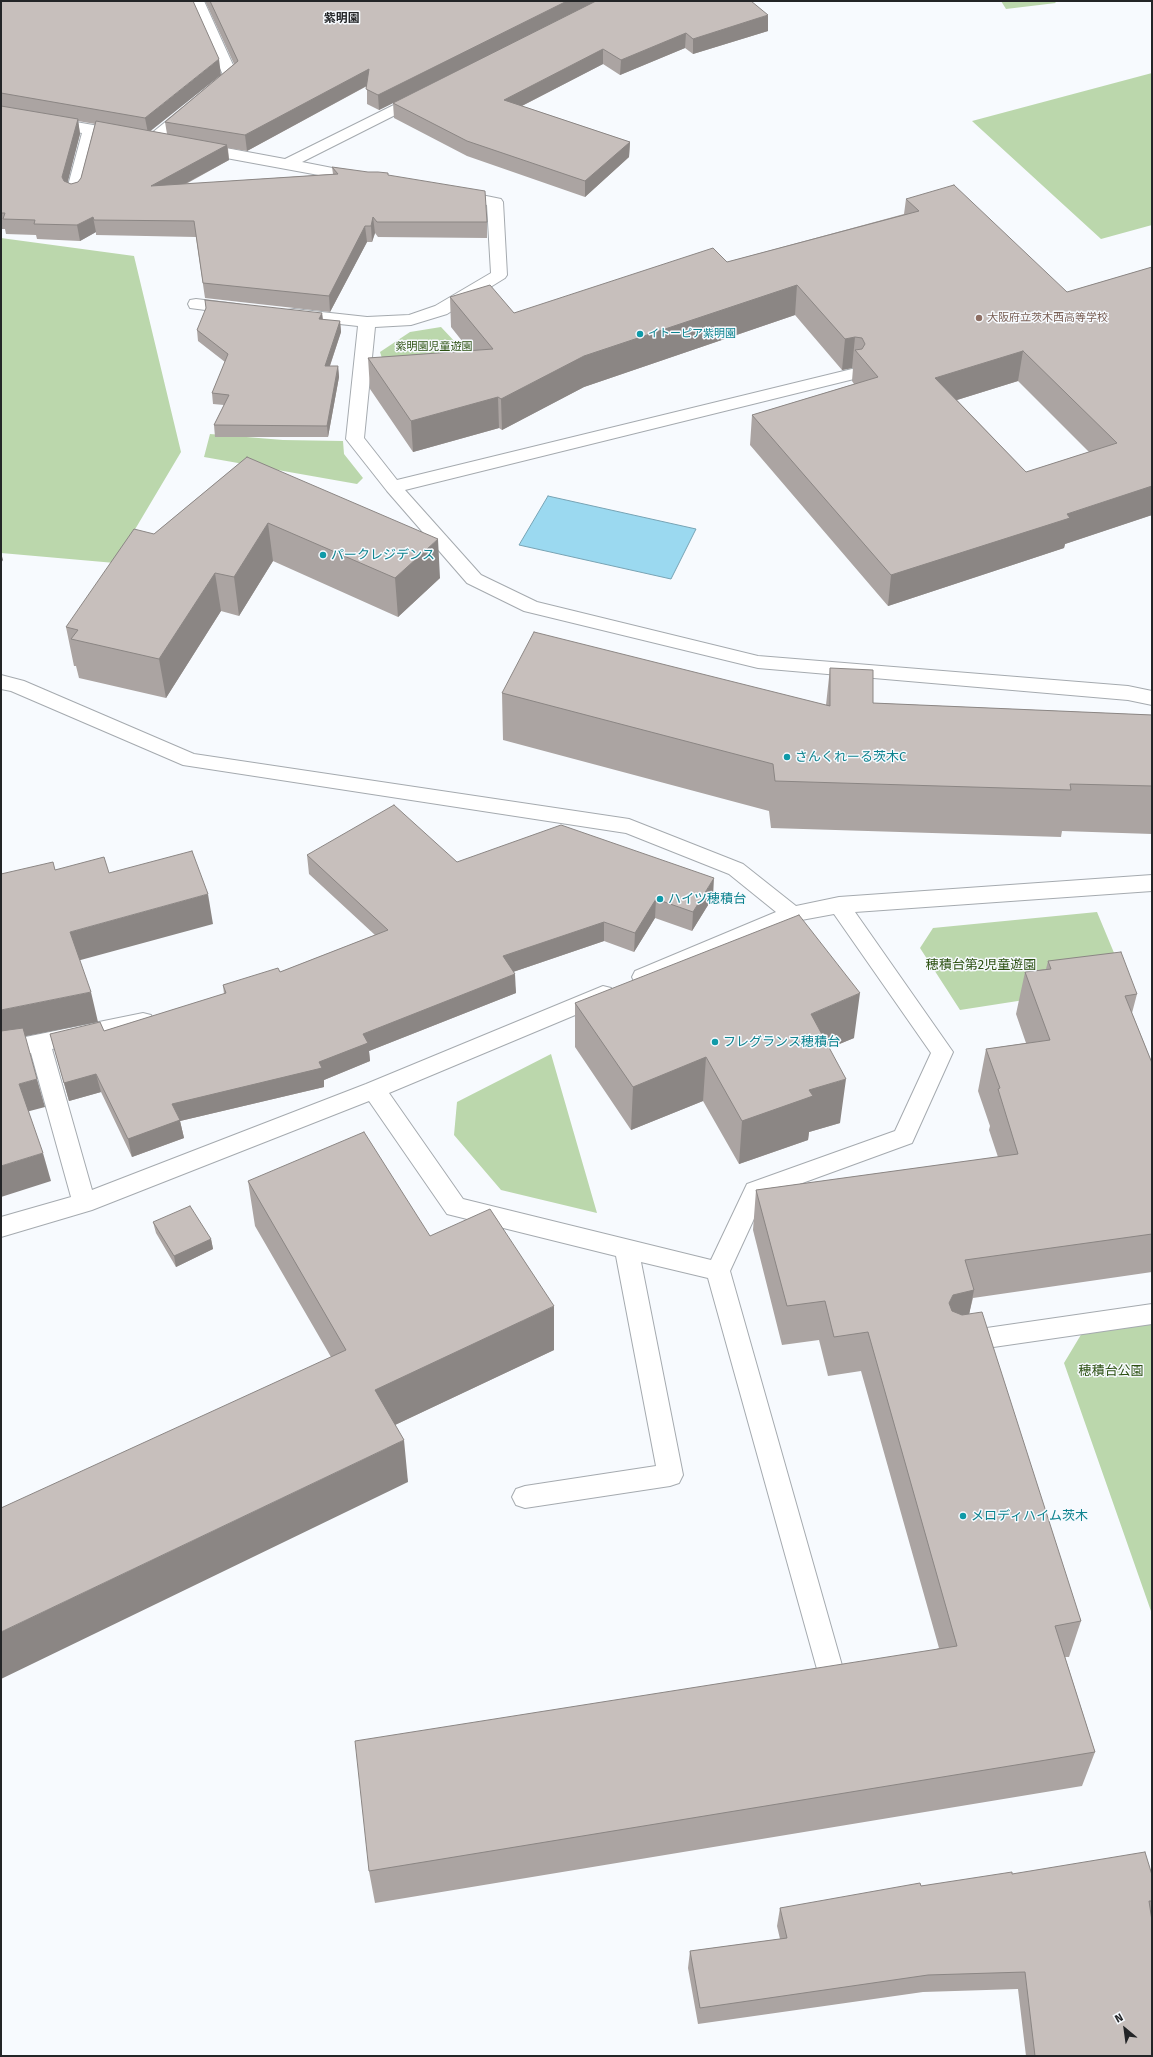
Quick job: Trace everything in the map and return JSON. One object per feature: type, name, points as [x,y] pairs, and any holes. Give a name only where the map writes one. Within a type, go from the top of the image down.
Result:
[{"type":"street","points":[[152,140],[231,76],[197,1]]},
{"type":"street","points":[[287,164],[436,89]]},
{"type":"street","points":[[1,114],[178,144],[379,181]]},
{"type":"street","points":[[74,193],[91,129]]},
{"type":"street","points":[[281,313],[366,322],[411,320],[441,310],[498,276],[495,202],[441,192]]},
{"type":"street","points":[[196,304],[250,310]]},
{"type":"street","points":[[366,322],[355,439],[393,487],[474,579],[531,607],[758,662],[1128,693],[1152,698]]},
{"type":"street","points":[[393,487],[852,374]]},
{"type":"street","points":[[1,682],[16,686],[190,760],[629,826],[736,869],[792,914]]},
{"type":"street","points":[[1,1227],[84,1203],[374,1090],[792,914],[839,905],[1152,882]]},
{"type":"street","points":[[830,1669],[718,1271],[755,1191],[904,1137],[942,1052],[839,905]]},
{"type":"street","points":[[1,1051],[40,1044],[161,1017]]},
{"type":"street","points":[[40,1044],[84,1203]]},
{"type":"street","points":[[374,1090],[455,1207],[718,1271]]},
{"type":"street","points":[[524,1497],[670,1475],[626,1248]]},
{"type":"street","points":[[954,1343],[1152,1314]]},
{"type":"green space","points":[[1001,1],[1054,1],[1056,3],[1006,9]]},
{"type":"green space","points":[[1152,73],[1152,225],[1101,239],[972,121]]},
{"type":"green space","points":[[1,238],[134,256],[181,452],[115,563],[1,553]]},
{"type":"green space","name":"紫明園児童遊園","points":[[441,327],[473,361],[386,371],[380,352],[410,332]]},
{"type":"green space","points":[[210,434],[283,440],[343,441],[344,454],[363,478],[357,484],[204,457]]},
{"type":"green space","name":"穂積台第2児童遊園","points":[[1097,912],[1127,984],[960,1010],[920,948],[933,928]]},
{"type":"green space","points":[[551,1054],[597,1213],[501,1190],[454,1135],[457,1102]]},
{"type":"green space","name":"穂積台公園","points":[[1152,1322],[1152,1614],[1064,1363],[1082,1333]]},
{"type":"water","points":[[548,496],[696,529],[671,579],[519,545]]},
{"type":"building","points":[[1,1],[193,1],[219,59],[145,118],[1,93]]},
{"type":"building","points":[[210,1],[567,1],[378,95],[366,89],[369,69],[245,135],[165,122],[238,61]]},
{"type":"building","points":[[596,1],[751,1],[768,15],[693,39],[686,33],[621,60],[603,49],[504,100],[630,142],[585,181],[467,141],[393,103]]},
{"type":"building","points":[[1,106],[78,119],[62,177],[64,181],[71,184],[78,182],[81,178],[96,121],[227,145],[151,186],[338,174],[332,167],[388,173],[388,175],[485,191],[487,222],[377,222],[373,217],[371,226],[365,226],[329,296],[203,283],[194,221],[94,220],[93,217],[77,225],[34,224],[35,220],[3,219],[5,213],[1,213]]},
{"type":"building","points":[[954,185],[1067,292],[1152,267],[1152,486],[1067,514],[1070,518],[891,575],[752,415],[878,377],[855,350],[862,349],[865,344],[862,338],[855,337],[845,339],[797,285],[584,356],[501,399],[498,397],[411,421],[368,358],[493,349],[450,297],[490,285],[514,313],[713,248],[727,262],[919,211],[906,199]],"holes":[[[1023,351],[1117,443],[1026,472],[935,378]]]},
{"type":"building","points":[[205,300],[322,313],[319,319],[340,321],[325,366],[338,366],[327,426],[214,425],[229,395],[212,393],[228,354],[197,330],[206,308]]},
{"type":"building","points":[[247,457],[438,539],[395,578],[268,523],[234,577],[215,573],[159,659],[71,639],[78,630],[66,627],[134,529],[154,534]]},
{"type":"building","points":[[534,632],[830,706],[830,668],[873,670],[873,703],[1152,715],[1152,786],[1070,784],[1071,790],[775,781],[773,764],[502,693]]},
{"type":"building","points":[[394,805],[457,862],[561,825],[714,878],[693,912],[656,899],[635,933],[604,922],[503,956],[515,974],[363,1034],[368,1043],[319,1062],[322,1068],[172,1104],[180,1120],[128,1139],[96,1074],[64,1083],[50,1034],[100,1022],[104,1031],[226,993],[223,985],[278,968],[280,972],[388,930],[307,855]]},
{"type":"building","points":[[192,851],[208,894],[70,932],[91,992],[1,1010],[1,874],[53,862],[55,870],[104,857],[109,873]]},
{"type":"building","points":[[799,915],[860,993],[811,1014],[846,1079],[809,1090],[813,1096],[742,1121],[706,1057],[633,1087],[575,1003]]},
{"type":"building","name":"メロディハイム茨木","points":[[1121,952],[1137,994],[1125,996],[1152,1063],[1152,1234],[965,1260],[974,1290],[953,1295],[949,1303],[952,1311],[962,1315],[982,1312],[1081,1621],[1055,1626],[1095,1752],[369,1871],[355,1741],[957,1646],[868,1332],[834,1337],[825,1301],[787,1306],[756,1190],[1018,1154],[998,1089],[1000,1088],[986,1049],[1050,1040],[1025,972],[1051,969],[1048,961]]},
{"type":"building","points":[[23,1028],[37,1079],[19,1084],[43,1153],[1,1166],[1,1031]]},
{"type":"building","points":[[364,1132],[430,1236],[490,1209],[554,1306],[375,1390],[404,1440],[1,1632],[1,1508],[346,1350],[248,1181]]},
{"type":"building","points":[[190,1206],[211,1239],[174,1256],[153,1222]]},
{"type":"building","points":[[1145,1852],[1152,1875],[1152,1901],[1149,1901],[1152,1921],[1152,2056],[1035,2056],[1025,1972],[928,1975],[700,2008],[690,1951],[787,1938],[780,1908],[920,1883],[921,1886],[1012,1872],[1012,1874]]},
{"type":"place","name":"大阪府立茨木西高等学校","points":[[979,318]]},
{"type":"place","name":"イトーピア紫明園","points":[[640,334]]},
{"type":"place","name":"パークレジデンス","points":[[323,555]]},
{"type":"place","name":"さんくれーる茨木C","points":[[787,757]]},
{"type":"place","name":"ハイツ穂積台","points":[[660,899]]},
{"type":"place","name":"フレグランス穂積台","points":[[715,1042]]},
{"type":"place","name":"メロディハイム茨木","points":[[963,1516]]},
{"type":"district","name":"紫明園","points":[[342,19]]}]
